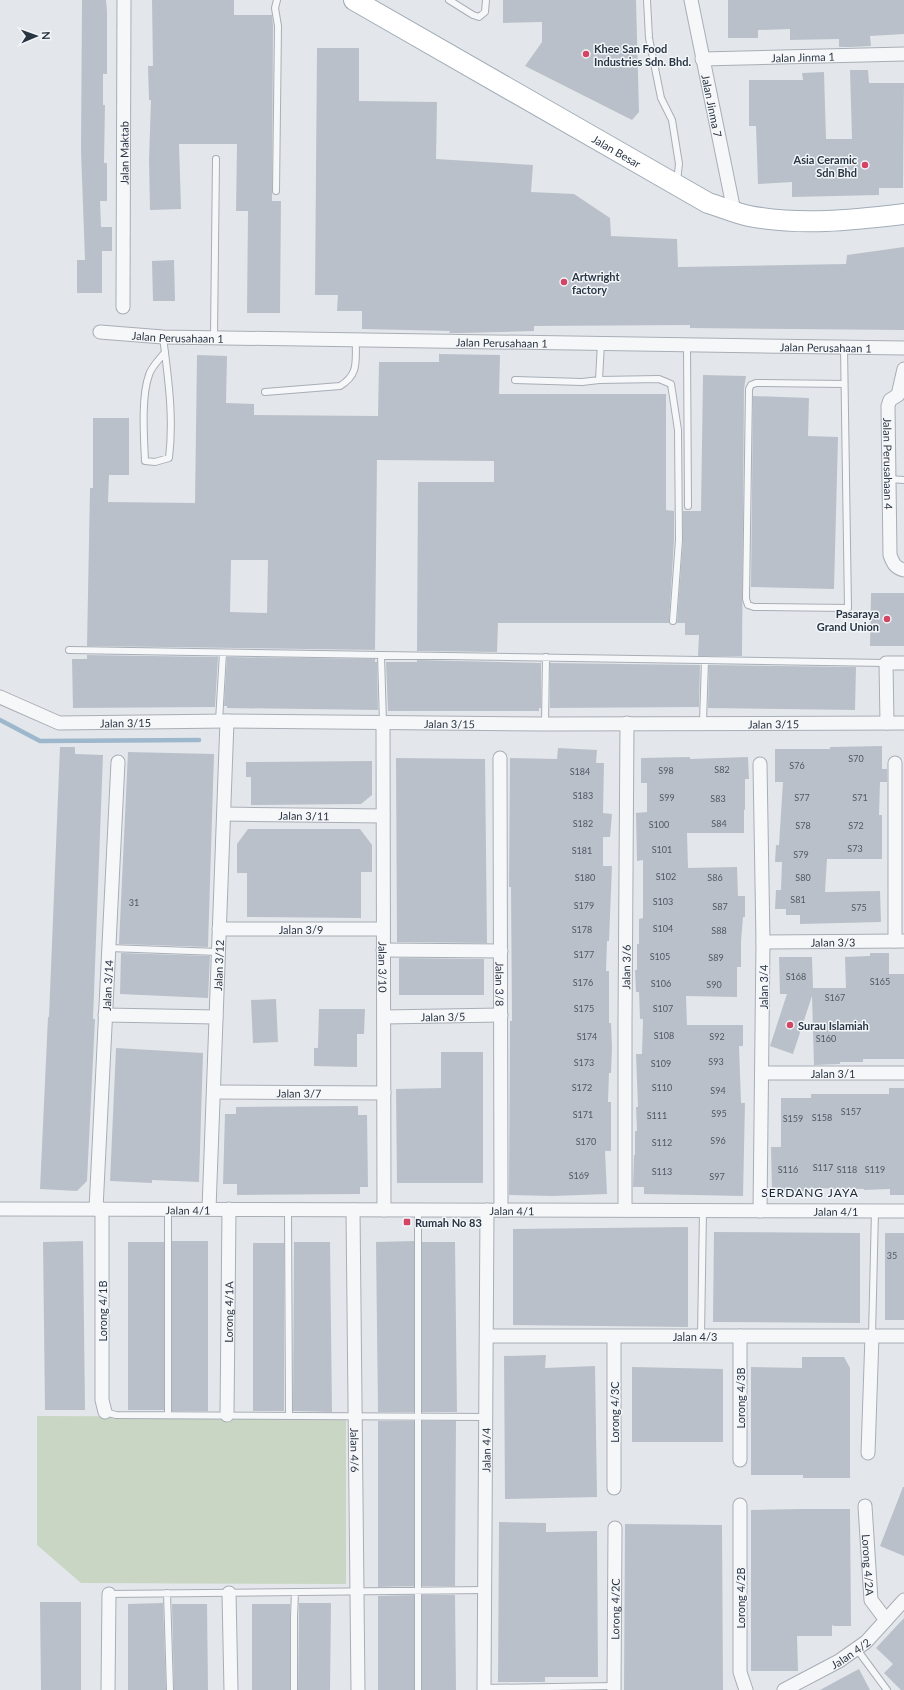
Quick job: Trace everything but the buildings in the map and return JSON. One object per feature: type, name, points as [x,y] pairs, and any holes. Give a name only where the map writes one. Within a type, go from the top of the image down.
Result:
[{"type":"main road","name":"Jalan Besar","points":[[354,0],[708,202],[734,211],[766,218],[814,222],[838,222],[904,214]]},
{"type":"street","name":"Jalan Maktab","points":[[123,306],[124,0]]},
{"type":"street","name":"Jalan Jinma 7","points":[[691,0],[734,211]]},
{"type":"street","name":"Jalan Jinma 1","points":[[702,59],[904,54]]},
{"type":"street","name":"Jalan Perusahaan 1","points":[[100,332],[163,337],[904,348]]},
{"type":"street","name":"Jalan Perusahaan 4","points":[[898,567],[890,555],[888,406],[890,400],[901,395],[904,369]]},
{"type":"street","points":[[887,723],[886,663],[904,663]]},
{"type":"street","name":"Jalan 3/15","points":[[0,697],[59,724],[223,722],[545,724],[703,722],[904,723]]},
{"type":"street","name":"Jalan 3/12","points":[[209,1209],[224,814],[223,722]]},
{"type":"street","name":"Jalan 3/10","points":[[383,723],[384,1210]]},
{"type":"street","name":"Jalan 3/6","points":[[625,1210],[627,723]]},
{"type":"street","name":"Jalan 3/8","points":[[500,758],[501,1210]]},
{"type":"street","name":"Jalan 3/14","points":[[99,1209],[105,1016],[118,762]]},
{"type":"street","points":[[895,763],[899,941]]},
{"type":"street","name":"Jalan 3/4","points":[[760,764],[763,942],[760,1211]]},
{"type":"street","name":"Jalan 3/11","points":[[224,814],[383,816]]},
{"type":"street","name":"Jalan 3/9","points":[[219,929],[383,929]]},
{"type":"street","name":"Jalan 3/3","points":[[763,942],[899,941]]},
{"type":"street","points":[[383,950],[501,951]]},
{"type":"street","name":"Jalan 3/5","points":[[384,1017],[501,1015]]},
{"type":"street","points":[[105,1016],[216,1017]]},
{"type":"street","name":"Jalan 3/1","points":[[762,1073],[904,1073]]},
{"type":"street","name":"Jalan 3/7","points":[[214,1092],[384,1093]]},
{"type":"street","name":"Jalan 4/1","points":[[0,1209],[904,1211]]},
{"type":"street","name":"Lorong 4/1B","points":[[99,1209],[102,1400],[105,1412]]},
{"type":"street","name":"Lorong 4/1A","points":[[227,1415],[229,1209]]},
{"type":"street","name":"Jalan 4/6","points":[[353,1210],[358,1690]]},
{"type":"street","name":"Jalan 4/4","points":[[484,1689],[488,1210]]},
{"type":"street","name":"Jalan 4/3","points":[[487,1336],[904,1336]]},
{"type":"street","name":"Lorong 4/3C","points":[[614,1336],[614,1488]]},
{"type":"street","name":"Lorong 4/3B","points":[[740,1336],[740,1460]]},
{"type":"street","points":[[868,1453],[872,1336]]},
{"type":"street","name":"Lorong 4/2B","points":[[740,1505],[740,1672],[746,1690]]},
{"type":"street","name":"Lorong 4/2A","points":[[865,1506],[872,1600],[886,1620]]},
{"type":"street","name":"Lorong 4/2C","points":[[614,1688],[615,1528]]},
{"type":"street","points":[[229,1593],[231,1690]]},
{"type":"street","points":[[108,1690],[109,1594]]},
{"type":"street","name":"Jalan 4/2","points":[[784,1690],[839,1661],[866,1642],[904,1600]]},
{"type":"lane","points":[[276,191],[278,26],[275,8],[277,0]]},
{"type":"lane","points":[[449,0],[473,15],[479,17],[485,12],[486,0]]},
{"type":"lane","points":[[646,0],[649,38],[661,98],[672,120],[680,164],[676,184]]},
{"type":"lane","points":[[214,337],[216,159]]},
{"type":"lane","points":[[163,337],[170,383],[169,458],[155,462],[145,461],[143,431],[146,389],[149,374],[165,352]]},
{"type":"lane","points":[[265,392],[340,386],[349,380],[355,371],[356,340]]},
{"type":"lane","points":[[599,380],[601,343]]},
{"type":"lane","points":[[687,345],[688,506]]},
{"type":"lane","points":[[844,347],[848,608],[754,608],[748,605],[746,599],[749,389],[751,385],[756,383],[844,384]]},
{"type":"lane","points":[[515,380],[582,382],[599,380],[659,379],[671,384],[678,430],[680,540],[673,621]]},
{"type":"lane","points":[[889,479],[904,480]]},
{"type":"lane","points":[[69,650],[886,663]]},
{"type":"lane","points":[[223,653],[223,722]]},
{"type":"lane","points":[[381,655],[383,723]]},
{"type":"lane","points":[[545,724],[546,657]]},
{"type":"lane","points":[[703,722],[705,660]]},
{"type":"lane","points":[[109,948],[219,952]]},
{"type":"lane","points":[[168,1209],[168,1415]]},
{"type":"lane","points":[[288,1210],[289,1415]]},
{"type":"lane","points":[[418,1210],[418,1690]]},
{"type":"lane","points":[[701,1336],[703,1211]]},
{"type":"lane","points":[[872,1336],[875,1211]]},
{"type":"lane","points":[[105,1412],[116,1415],[355,1415],[486,1417]]},
{"type":"lane","points":[[109,1594],[485,1590]]},
{"type":"lane","points":[[294,1690],[295,1592]]},
{"type":"lane","points":[[167,1594],[170,1690]]},
{"type":"lane","points":[[856,1648],[887,1690]]},
{"type":"lane","points":[[484,1689],[614,1688]]},
{"type":"green space","points":[[37,1416],[346,1417],[346,1584],[81,1583],[37,1545]]},
{"type":"waterway","points":[[0,720],[40,741],[199,740]]},
{"type":"place","name":"Khee San Food Industries Sdn. Bhd.","points":[[586,54]]},
{"type":"place","name":"Asia Ceramic Sdn Bhd","points":[[865,165]]},
{"type":"place","name":"Artwright factory","points":[[564,282]]},
{"type":"place","name":"Pasaraya Grand Union","points":[[887,619]]},
{"type":"place","name":"Surau Islamiah","points":[[790,1025]]},
{"type":"place","name":"Rumah No 83","points":[[407,1222]]},
{"type":"district","name":"SERDANG JAYA","points":[[810,1192]]}]
